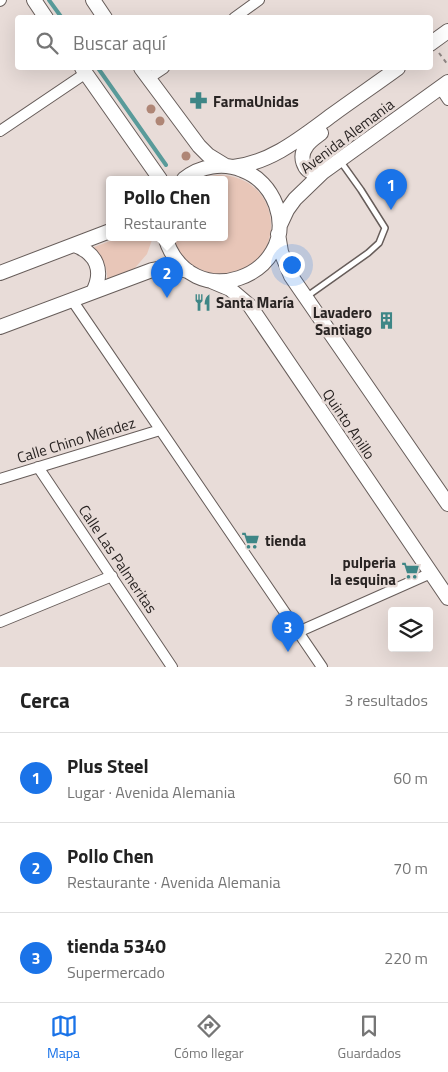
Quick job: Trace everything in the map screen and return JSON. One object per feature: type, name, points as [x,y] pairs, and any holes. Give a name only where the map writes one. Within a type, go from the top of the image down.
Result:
[{"type":"main road","points":[[34,0],[44,15]]},
{"type":"main road","points":[[93,0],[103,15]]},
{"type":"main road","points":[[433,42],[448,31]]},
{"type":"main road","points":[[84,70],[158,176]]},
{"type":"main road","name":"Avenida Alemania","points":[[189,176],[210,167],[241,166],[266,158],[292,144],[395,70]]},
{"type":"main road","points":[[145,73],[203,151],[229,166],[249,173],[264,184],[274,200],[279,218],[281,252],[287,268],[448,504]]},
{"type":"main road","points":[[323,172],[316,173],[306,168],[302,157],[306,146],[359,104],[377,83]]},
{"type":"main road","name":"Avenida Alemania","points":[[211,280],[236,280],[251,273],[270,256],[287,210],[294,198],[323,172],[444,85]]},
{"type":"main road","points":[[0,273],[106,233]]},
{"type":"main road","points":[[167,241],[172,253],[183,267],[196,276],[211,280]]},
{"type":"main road","points":[[74,245],[82,248],[95,260],[99,276],[93,292]]},
{"type":"main road","points":[[0,327],[152,270],[171,268],[189,272]]},
{"type":"main road","name":"Quinto Anillo","points":[[211,280],[230,289],[250,306],[448,598]]},
{"type":"street","points":[[238,15],[258,0]]},
{"type":"street","points":[[0,131],[84,70]]},
{"type":"street","points":[[444,85],[448,100]]},
{"type":"street","points":[[72,300],[322,667]]},
{"type":"street","name":"Calle Chino Méndez","points":[[0,479],[160,430]]},
{"type":"street","name":"Calle Las Palmeritas","points":[[38,467],[172,667]]},
{"type":"street","points":[[298,632],[431,573]]},
{"type":"street","points":[[0,622],[112,576]]},
{"type":"lane","points":[[306,297],[368,253],[379,243],[385,228],[340,160]]},
{"type":"path","points":[[443,58],[448,65]]},
{"type":"shaded area","points":[[228,176],[239,178],[255,188],[266,202],[271,219],[270,236],[263,252],[251,265],[221,274],[206,272],[187,261],[177,248],[174,241],[228,241]]},
{"type":"shaded area","points":[[110,241],[152,241],[147,254],[134,269],[107,280],[102,259],[94,247]]},
{"type":"waterway","points":[[49,0],[60,15]]},
{"type":"waterway","points":[[99,70],[166,165]]},
{"type":"place","name":"FarmaUnidas","points":[[199,101]]},
{"type":"place","name":"Plus Steel","points":[[391,210]]},
{"type":"place","name":"Pollo Chen","points":[[167,298]]},
{"type":"place","name":"Santa María","points":[[202,302]]},
{"type":"place","name":"Lavadero Santiago","points":[[386,321]]},
{"type":"place","name":"tienda","points":[[251,540]]},
{"type":"place","name":"pulperia la esquina","points":[[410,571]]},
{"type":"place","name":"tienda 5340","points":[[288,652]]}]
